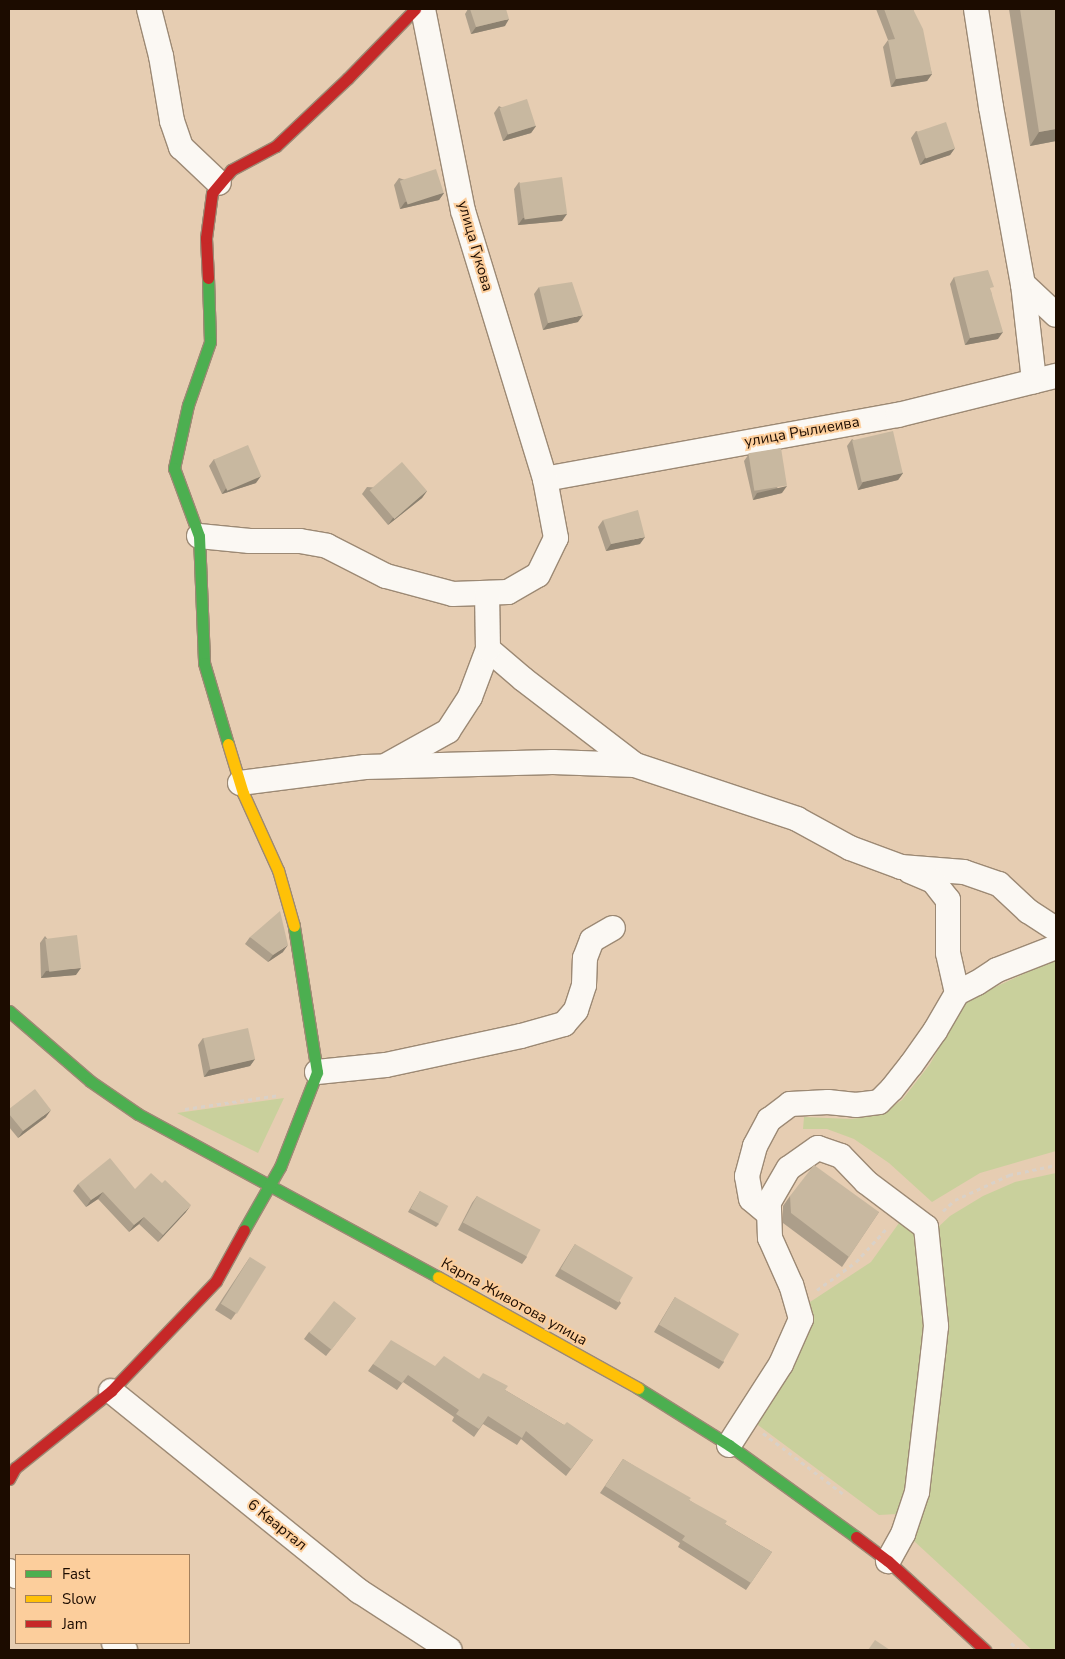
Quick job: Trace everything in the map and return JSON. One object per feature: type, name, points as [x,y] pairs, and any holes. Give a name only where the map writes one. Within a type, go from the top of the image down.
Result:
[{"type":"street","points":[[149,9],[161,56],[172,121],[181,147],[219,183]]},
{"type":"street","points":[[9,1479],[15,1468],[111,1391],[216,1281],[280,1167],[318,1072],[298,937],[278,870],[240,783],[204,663],[199,536],[174,468],[188,405],[210,342],[206,238],[212,193],[231,170],[276,146],[348,78],[415,9]]},
{"type":"street","name":"улица Гукова","points":[[199,536],[250,541],[300,541],[328,546],[386,576],[453,594],[508,592],[538,575],[556,538],[545,479],[463,211],[422,9]]},
{"type":"street","points":[[976,9],[1023,284],[1045,378]]},
{"type":"street","points":[[1023,284],[1056,315]]},
{"type":"street","name":"улица Рылиеива","points":[[545,479],[898,415],[1045,378]]},
{"type":"street","points":[[386,766],[448,731],[470,697],[488,649],[487,593]]},
{"type":"street","points":[[488,649],[523,679],[635,765]]},
{"type":"street","points":[[240,783],[364,767],[553,762],[635,765],[797,819],[850,848],[933,881],[948,900],[948,953],[957,993]]},
{"type":"street","points":[[901,868],[964,872],[999,884],[1028,911],[1056,929]]},
{"type":"street","points":[[318,1072],[386,1065],[522,1036],[564,1024],[576,1010],[584,986],[585,958],[592,940],[613,928]]},
{"type":"street","points":[[769,1214],[751,1199],[747,1176],[755,1146],[769,1120],[790,1104],[828,1102],[856,1105],[878,1102],[892,1089],[916,1058],[935,1031],[957,993],[997,970],[1056,948]]},
{"type":"street","name":"Карпа Животова улица","points":[[9,1011],[90,1081],[138,1114],[620,1377],[729,1445],[888,1561],[985,1650]]},
{"type":"street","points":[[729,1445],[781,1364],[801,1319],[770,1238],[769,1202],[789,1168],[818,1148],[841,1156],[866,1182],[926,1227],[936,1326],[917,1492],[903,1534],[888,1561]]},
{"type":"street","name":"6 Квартал","points":[[111,1391],[359,1592],[450,1650]]},
{"type":"path","points":[[179,1110],[284,1095],[305,1102]]},
{"type":"path","points":[[926,1227],[956,1200],[1009,1175],[1056,1165]]},
{"type":"path","points":[[796,1302],[829,1283],[856,1262],[902,1210]]},
{"type":"green space","points":[[1056,959],[1056,1151],[980,1173],[932,1202],[889,1163],[854,1139],[827,1129],[803,1129],[804,1117],[851,1119],[880,1115],[902,1100],[930,1064],[965,1001]]},
{"type":"green space","points":[[284,1098],[258,1153],[177,1113]]},
{"type":"green space","points":[[1056,1173],[1056,1650],[1032,1650],[914,1541],[924,1490],[934,1231],[950,1216],[983,1196],[1015,1182]]},
{"type":"green space","points":[[899,1223],[916,1228],[929,1325],[912,1461],[897,1514],[879,1515],[754,1422],[807,1304],[871,1262]]},
{"type":"building","points":[[470,9],[506,9],[509,19],[476,27]]},
{"type":"building","points":[[884,9],[913,9],[923,29],[932,74],[896,79],[888,40],[895,39]]},
{"type":"building","points":[[1020,9],[1056,9],[1056,129],[1039,132]]},
{"type":"building","points":[[527,99],[536,126],[508,135],[499,108]]},
{"type":"building","points":[[946,122],[955,148],[926,159],[917,132]]},
{"type":"building","points":[[436,169],[444,193],[408,205],[400,181]]},
{"type":"building","points":[[562,177],[567,214],[525,220],[519,183]]},
{"type":"building","points":[[988,270],[994,287],[990,288],[1003,332],[970,338],[954,277]]},
{"type":"building","points":[[572,282],[583,315],[548,323],[539,287]]},
{"type":"building","points":[[893,431],[903,473],[862,482],[852,440]]},
{"type":"building","points":[[248,445],[261,476],[227,491],[214,459]]},
{"type":"building","points":[[781,448],[787,486],[754,491],[748,453]]},
{"type":"building","points":[[402,462],[427,491],[394,519],[370,490]]},
{"type":"building","points":[[638,510],[645,537],[611,544],[603,520]]},
{"type":"building","points":[[280,911],[288,945],[273,955],[250,937]]},
{"type":"building","points":[[77,935],[81,968],[49,972],[45,939]]},
{"type":"building","points":[[248,1028],[255,1059],[210,1070],[203,1038]]},
{"type":"building","points":[[35,1089],[51,1110],[23,1131],[9,1114],[9,1109]]},
{"type":"building","points":[[110,1158],[135,1189],[151,1173],[162,1183],[165,1180],[191,1205],[163,1235],[144,1217],[134,1225],[103,1192],[91,1200],[78,1184]]},
{"type":"building","points":[[814,1165],[879,1212],[849,1257],[791,1213],[790,1196]]},
{"type":"building","points":[[420,1191],[448,1206],[439,1224],[411,1209]]},
{"type":"building","points":[[477,1196],[541,1230],[526,1256],[463,1222]]},
{"type":"building","points":[[575,1244],[633,1278],[619,1303],[560,1269]]},
{"type":"building","points":[[250,1257],[266,1267],[237,1314],[221,1304]]},
{"type":"building","points":[[675,1297],[739,1334],[723,1362],[659,1325]]},
{"type":"building","points":[[334,1301],[356,1318],[331,1350],[309,1333]]},
{"type":"building","points":[[391,1340],[435,1366],[444,1356],[479,1379],[483,1373],[508,1386],[505,1390],[564,1425],[567,1422],[593,1440],[571,1469],[526,1431],[522,1438],[488,1416],[479,1429],[456,1414],[459,1410],[408,1375],[402,1383],[373,1364]]},
{"type":"building","points":[[623,1459],[691,1498],[689,1500],[727,1521],[725,1524],[772,1552],[751,1583],[682,1540],[685,1536],[605,1486]]},
{"type":"building","points":[[875,1640],[890,1650],[868,1650]]},
{"type":"traffic: fast","points":[[208,278],[210,342],[188,405],[174,468],[199,536],[204,663],[228,744]]},
{"type":"traffic: fast","points":[[244,1230],[280,1167],[317,1072],[294,926]]},
{"type":"traffic: fast","points":[[9,1011],[90,1081],[138,1114],[438,1277]]},
{"type":"traffic: fast","points":[[638,1388],[729,1445],[856,1537]]},
{"type":"traffic: slow","points":[[228,744],[243,793],[278,870],[294,926]]},
{"type":"traffic: slow","points":[[438,1277],[638,1388]]},
{"type":"traffic: jam","points":[[208,278],[206,238],[212,193],[231,170],[276,146],[348,78],[415,9]]},
{"type":"traffic: jam","points":[[9,1479],[15,1468],[111,1391],[216,1281],[244,1230]]},
{"type":"traffic: jam","points":[[856,1537],[888,1561],[985,1650]]}]
